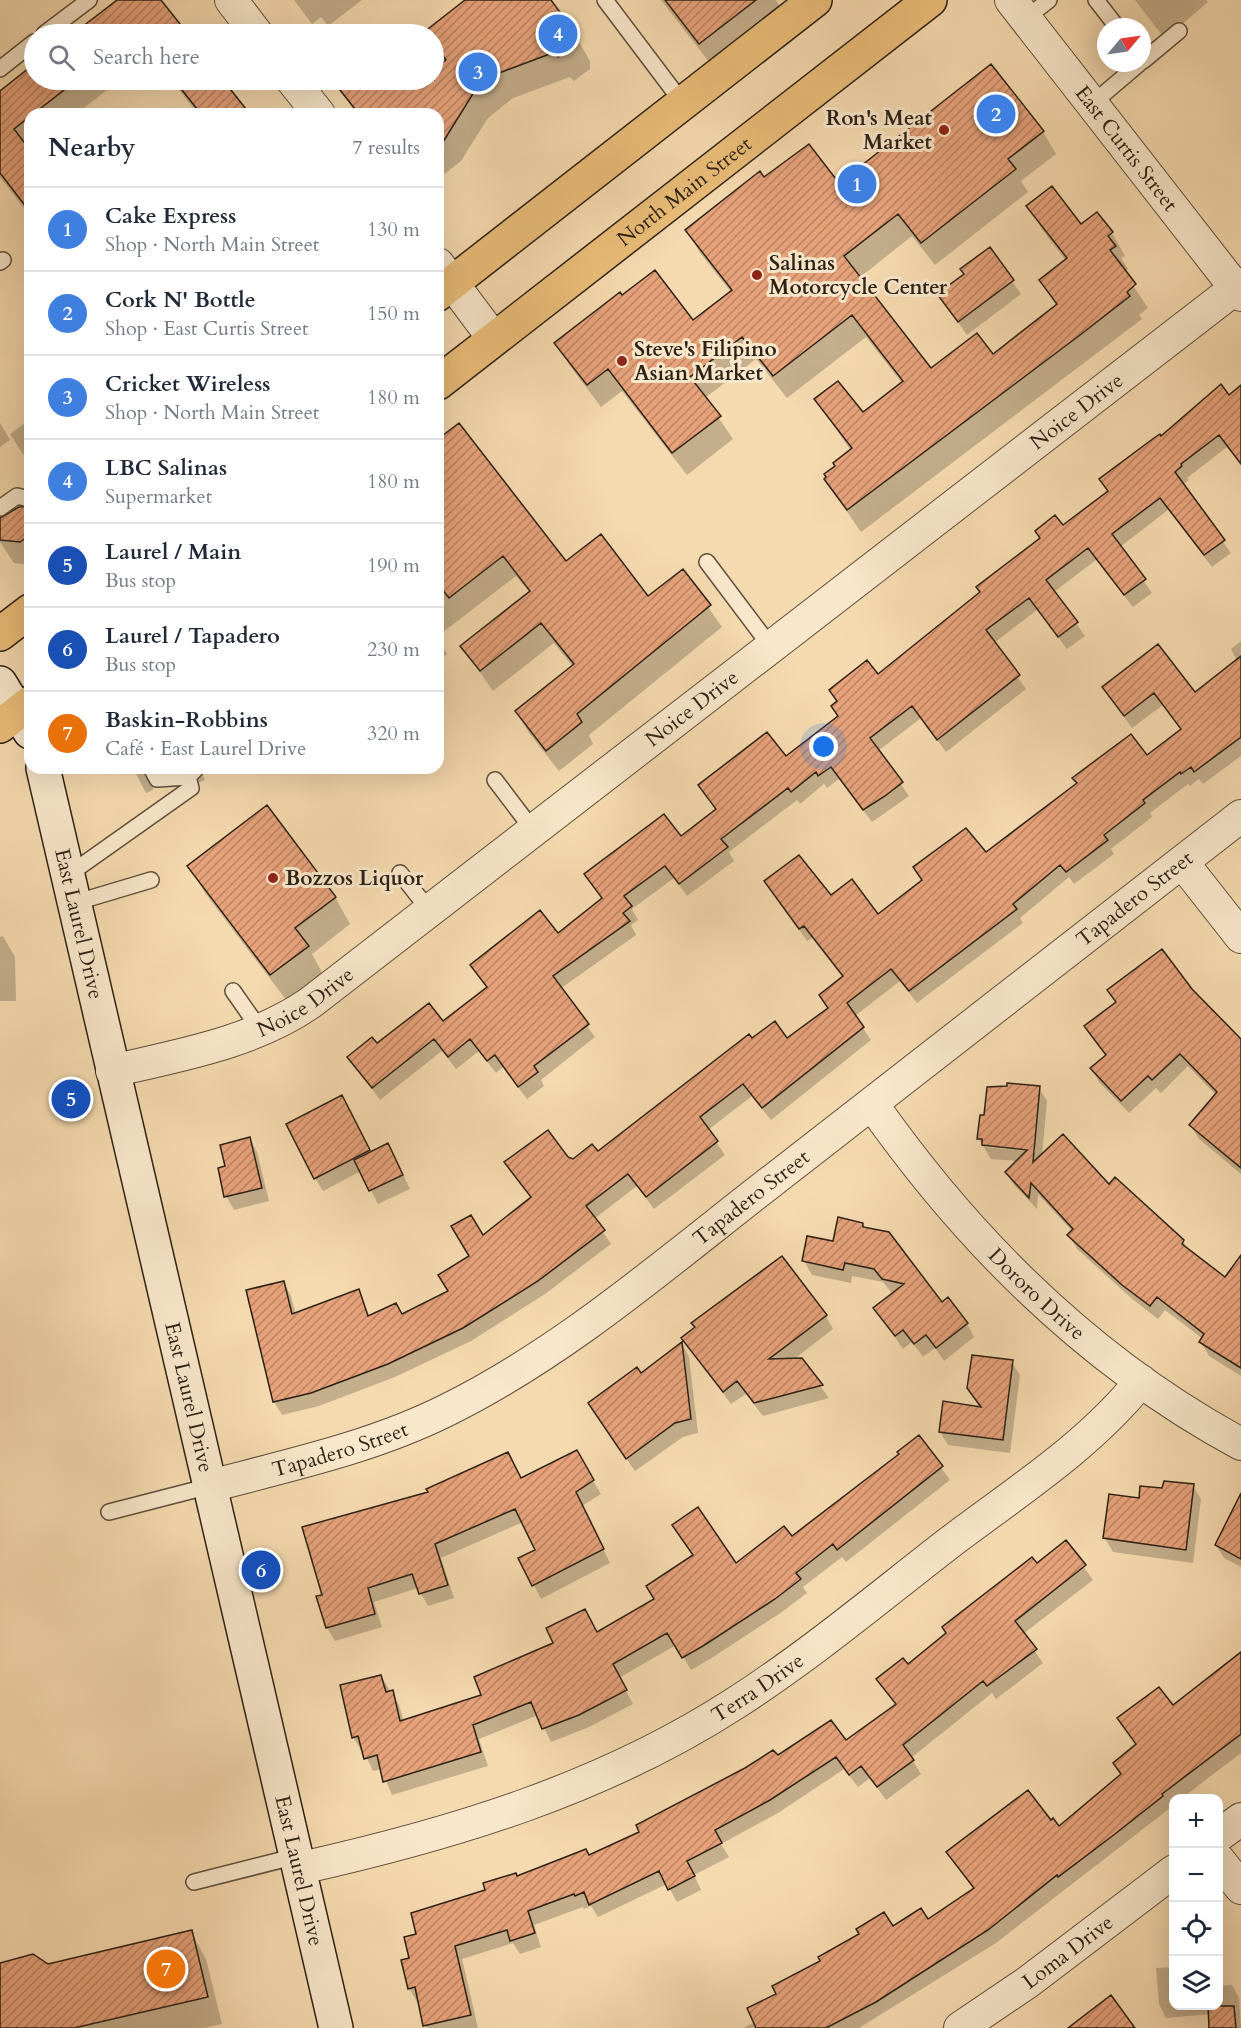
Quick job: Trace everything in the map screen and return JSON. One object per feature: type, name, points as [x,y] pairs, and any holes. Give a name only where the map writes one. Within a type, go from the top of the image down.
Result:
[{"type":"main road","points":[[444,279],[815,0]]},
{"type":"main road","name":"North Main Street","points":[[444,378],[930,0]]},
{"type":"main road","points":[[0,634],[24,616]]},
{"type":"main road","points":[[0,683],[20,718]]},
{"type":"main road","name":"East Laurel Drive","points":[[44,774],[336,2028]]},
{"type":"street","points":[[231,0],[249,24]]},
{"type":"street","name":"East Curtis Street","points":[[1028,6],[1093,103],[1239,289]]},
{"type":"street","points":[[300,90],[314,108]]},
{"type":"street","points":[[444,281],[494,339]]},
{"type":"street","name":"Noice Drive","points":[[112,1071],[205,1048],[261,1031],[294,1014],[1239,289]]},
{"type":"street","name":"Tapadero Street","points":[[210,1486],[329,1454],[388,1435],[443,1412],[558,1345],[1241,816]]},
{"type":"street","points":[[1182,862],[1241,937]]},
{"type":"street","name":"Dororo Drive","points":[[872,1104],[922,1173],[1009,1270],[1086,1339],[1141,1381],[1241,1444]]},
{"type":"street","name":"Terra Drive","points":[[299,1862],[415,1842],[510,1812],[610,1771],[702,1723],[796,1661],[1097,1430],[1141,1381]]},
{"type":"street","points":[[1223,1832],[1241,1819]]},
{"type":"street","points":[[1223,1865],[1241,1888]]},
{"type":"street","name":"Loma Drive","points":[[960,2028],[1028,1982],[1169,1874]]},
{"type":"lane","points":[[57,24],[89,0]]},
{"type":"lane","points":[[605,0],[682,102]]},
{"type":"lane","points":[[1096,0],[1110,18]]},
{"type":"lane","points":[[1151,54],[1179,31]]},
{"type":"lane","points":[[0,69],[24,50]]},
{"type":"lane","points":[[1093,103],[1129,72]]},
{"type":"lane","points":[[0,508],[17,496],[24,498]]},
{"type":"lane","points":[[706,562],[771,647]]},
{"type":"lane","points":[[154,774],[157,779],[186,774]]},
{"type":"lane","points":[[71,889],[191,788],[192,774]]},
{"type":"lane","points":[[495,780],[533,830]]},
{"type":"lane","points":[[400,873],[429,910]]},
{"type":"lane","points":[[71,889],[151,880]]},
{"type":"lane","points":[[233,991],[261,1031]]},
{"type":"lane","points":[[109,1512],[210,1486]]},
{"type":"lane","points":[[194,1882],[299,1862]]},
{"type":"building","points":[[117,0],[161,0],[180,24],[86,24]]},
{"type":"building","points":[[465,0],[551,0],[576,34],[576,43],[558,57],[555,52],[499,73],[474,92],[444,140],[444,108],[354,108],[340,90],[444,90],[444,62],[446,60],[444,57],[444,24],[434,24]]},
{"type":"building","points":[[665,0],[756,0],[699,44]]},
{"type":"building","points":[[991,64],[1044,131],[1008,159],[1016,169],[921,243],[898,214],[844,256],[931,368],[977,333],[993,354],[1057,304],[1039,280],[1067,258],[1026,206],[1052,186],[1081,224],[1097,212],[1113,232],[1108,236],[1116,246],[1110,250],[1136,284],[1127,292],[1130,296],[847,510],[824,479],[826,477],[824,474],[835,466],[833,463],[852,448],[814,399],[838,381],[863,412],[903,381],[852,315],[773,376],[742,337],[690,377],[721,416],[672,453],[608,369],[587,385],[554,343],[620,292],[622,295],[655,270],[693,320],[732,290],[685,230],[760,171],[764,177],[809,144],[839,183]]},
{"type":"building","points":[[24,72],[24,90],[64,90],[41,108],[24,108],[24,121],[14,129],[24,142],[24,204],[0,173],[0,91]]},
{"type":"building","points":[[182,90],[231,90],[245,108],[196,108]]},
{"type":"building","points":[[990,247],[1014,280],[958,322],[937,294],[964,274],[960,269]]},
{"type":"building","points":[[1221,384],[1229,395],[1241,385],[1241,464],[1219,435],[1181,464],[1182,466],[1175,472],[1225,540],[1204,555],[1160,498],[1112,534],[1146,579],[1124,595],[1088,548],[1046,580],[1078,622],[1058,637],[1029,598],[986,630],[1020,675],[937,740],[912,706],[870,738],[903,782],[885,796],[863,810],[831,767],[818,776],[816,772],[791,792],[788,788],[721,839],[728,847],[679,884],[665,866],[624,896],[632,906],[623,913],[630,921],[553,976],[589,1024],[534,1066],[538,1072],[518,1087],[495,1055],[487,1061],[470,1039],[448,1057],[434,1039],[372,1088],[347,1057],[372,1037],[377,1043],[429,1003],[443,1021],[487,987],[470,965],[540,910],[558,933],[602,898],[584,874],[664,814],[681,836],[716,809],[698,785],[767,732],[786,756],[838,716],[831,706],[837,701],[829,690],[867,660],[878,674],[980,592],[976,587],[1040,538],[1035,531],[1055,515],[1063,525],[1108,491],[1099,479],[1154,438],[1160,434],[1161,436]]},
{"type":"building","points":[[459,423],[566,561],[601,534],[648,596],[683,569],[711,605],[577,714],[582,722],[546,751],[515,711],[574,664],[541,623],[480,671],[460,646],[530,591],[503,556],[449,598],[444,592],[444,434]]},
{"type":"building","points":[[24,507],[24,539],[20,542],[0,540],[0,518]]},
{"type":"building","points":[[1158,644],[1195,692],[1241,656],[1241,737],[1194,772],[1191,767],[1181,774],[1180,772],[1143,800],[1145,803],[1104,835],[1108,840],[1066,872],[1060,865],[1013,904],[1017,909],[909,991],[891,969],[847,1003],[864,1027],[762,1108],[743,1084],[700,1117],[718,1141],[646,1197],[628,1174],[586,1206],[605,1230],[538,1281],[463,1328],[388,1364],[311,1393],[273,1402],[246,1290],[284,1281],[292,1314],[359,1289],[368,1316],[396,1303],[402,1314],[448,1291],[438,1275],[469,1256],[451,1226],[471,1215],[483,1235],[531,1197],[504,1162],[548,1130],[568,1157],[573,1159],[592,1144],[598,1151],[749,1034],[752,1038],[775,1021],[787,1038],[828,1008],[819,995],[843,976],[804,926],[799,929],[764,881],[799,855],[831,895],[852,879],[878,914],[922,880],[913,867],[966,828],[986,852],[1077,783],[1072,778],[1131,734],[1147,755],[1181,729],[1154,693],[1124,716],[1102,687]]},
{"type":"building","points":[[267,805],[336,897],[295,928],[309,946],[270,975],[187,866]]},
{"type":"building","points":[[1162,949],[1192,989],[1241,1039],[1241,1168],[1189,1125],[1217,1092],[1180,1054],[1152,1080],[1148,1076],[1121,1101],[1090,1068],[1106,1055],[1084,1026],[1116,1002],[1107,990]]},
{"type":"building","points":[[1007,1083],[1040,1086],[1033,1162],[1063,1134],[1109,1184],[1115,1177],[1184,1240],[1182,1244],[1225,1277],[1241,1255],[1241,1368],[1199,1342],[1204,1334],[1157,1297],[1150,1306],[1122,1285],[1067,1235],[1073,1229],[1031,1183],[1029,1198],[1005,1172],[1027,1150],[982,1145],[982,1139],[977,1139],[980,1115],[984,1115],[987,1087],[1007,1086]]},
{"type":"building","points":[[342,1095],[370,1150],[314,1179],[286,1124]]},
{"type":"building","points":[[250,1137],[262,1188],[224,1197],[218,1168],[225,1166],[220,1145]]},
{"type":"building","points":[[388,1143],[403,1175],[369,1191],[354,1160]]},
{"type":"building","points":[[838,1217],[863,1223],[863,1227],[889,1232],[942,1302],[948,1297],[968,1323],[936,1348],[926,1335],[914,1344],[903,1330],[895,1336],[873,1308],[904,1284],[882,1279],[874,1269],[845,1263],[843,1270],[802,1261],[807,1236],[833,1241]]},
{"type":"building","points":[[782,1256],[827,1315],[769,1359],[802,1358],[823,1385],[754,1403],[737,1381],[723,1392],[681,1338],[695,1327],[691,1323]]},
{"type":"building","points":[[682,1342],[691,1419],[675,1423],[626,1459],[588,1403],[637,1367],[641,1373]]},
{"type":"building","points":[[972,1355],[1013,1360],[1003,1440],[939,1432],[943,1401],[981,1407],[967,1388]]},
{"type":"building","points":[[919,1435],[943,1466],[837,1550],[833,1544],[796,1573],[801,1579],[775,1599],[703,1646],[682,1658],[667,1633],[613,1664],[627,1690],[579,1715],[542,1729],[531,1702],[473,1725],[481,1752],[383,1782],[377,1755],[364,1759],[358,1736],[352,1738],[340,1685],[381,1675],[386,1692],[393,1690],[400,1721],[481,1695],[474,1677],[553,1643],[546,1628],[585,1609],[597,1632],[654,1599],[646,1586],[693,1555],[672,1525],[698,1507],[736,1563],[784,1526],[792,1536],[899,1454],[897,1452]]},
{"type":"building","points":[[577,1450],[594,1480],[576,1492],[604,1549],[532,1586],[518,1558],[535,1550],[515,1509],[435,1544],[448,1585],[419,1594],[412,1574],[368,1588],[375,1614],[326,1628],[316,1596],[322,1595],[302,1527],[428,1492],[426,1489],[508,1452],[521,1478]]},
{"type":"building","points":[[1164,1481],[1194,1484],[1186,1550],[1103,1538],[1109,1494],[1139,1498],[1140,1486],[1162,1488]]},
{"type":"building","points":[[1241,1493],[1241,1559],[1215,1545]]},
{"type":"building","points":[[1066,1540],[1086,1565],[1015,1621],[1037,1649],[987,1686],[983,1681],[903,1745],[914,1760],[877,1787],[861,1766],[849,1775],[836,1757],[770,1800],[715,1830],[722,1843],[687,1861],[695,1876],[668,1890],[659,1871],[589,1905],[584,1892],[528,1911],[535,1933],[510,1941],[507,1930],[455,1946],[471,2015],[423,2026],[415,1987],[408,1989],[401,1960],[409,1958],[404,1937],[416,1934],[411,1913],[485,1890],[483,1883],[516,1873],[517,1876],[586,1849],[589,1855],[639,1832],[636,1825],[745,1768],[773,1750],[778,1755],[831,1720],[846,1740],[896,1704],[876,1679],[903,1658],[908,1664],[946,1633],[942,1627],[1032,1557],[1037,1563]]},
{"type":"building","points":[[1241,1652],[1241,1734],[1162,1794],[1163,1796],[1115,1834],[1058,1877],[1057,1875],[988,1930],[876,2002],[826,2028],[756,2028],[747,2008],[776,1994],[772,1986],[820,1961],[818,1957],[859,1934],[856,1929],[884,1912],[893,1926],[921,1908],[928,1919],[974,1888],[946,1852],[1028,1790],[1051,1820],[1053,1818],[1059,1826],[1121,1774],[1113,1763],[1136,1744],[1117,1718],[1159,1687],[1173,1705]]},
{"type":"building","points":[[192,1930],[208,1997],[74,2028],[0,2028],[0,1963],[33,1954],[48,1964]]},
{"type":"building","points":[[1111,1995],[1135,2028],[1068,2028]]},
{"type":"building","points":[[1223,2006],[1234,2006],[1236,2028],[1209,2028],[1208,2010],[1223,2010]]},
{"type":"place","name":"LBC Salinas","points":[[558,34]]},
{"type":"place","name":"Cricket Wireless","points":[[478,72]]},
{"type":"place","name":"Cork N' Bottle","points":[[996,114]]},
{"type":"place","name":"Ron's Meat Market","points":[[944,130]]},
{"type":"place","name":"Cake Express","points":[[857,184]]},
{"type":"place","name":"Salinas Motorcycle Center","points":[[757,275]]},
{"type":"place","name":"Steve's Filipino Asian Market","points":[[622,361]]},
{"type":"place","name":"Bozzos Liquor","points":[[273,878]]},
{"type":"place","name":"Laurel / Main","points":[[71,1099]]},
{"type":"place","name":"Laurel / Tapadero","points":[[261,1570]]},
{"type":"place","name":"Baskin-Robbins","points":[[166,1969]]}]
